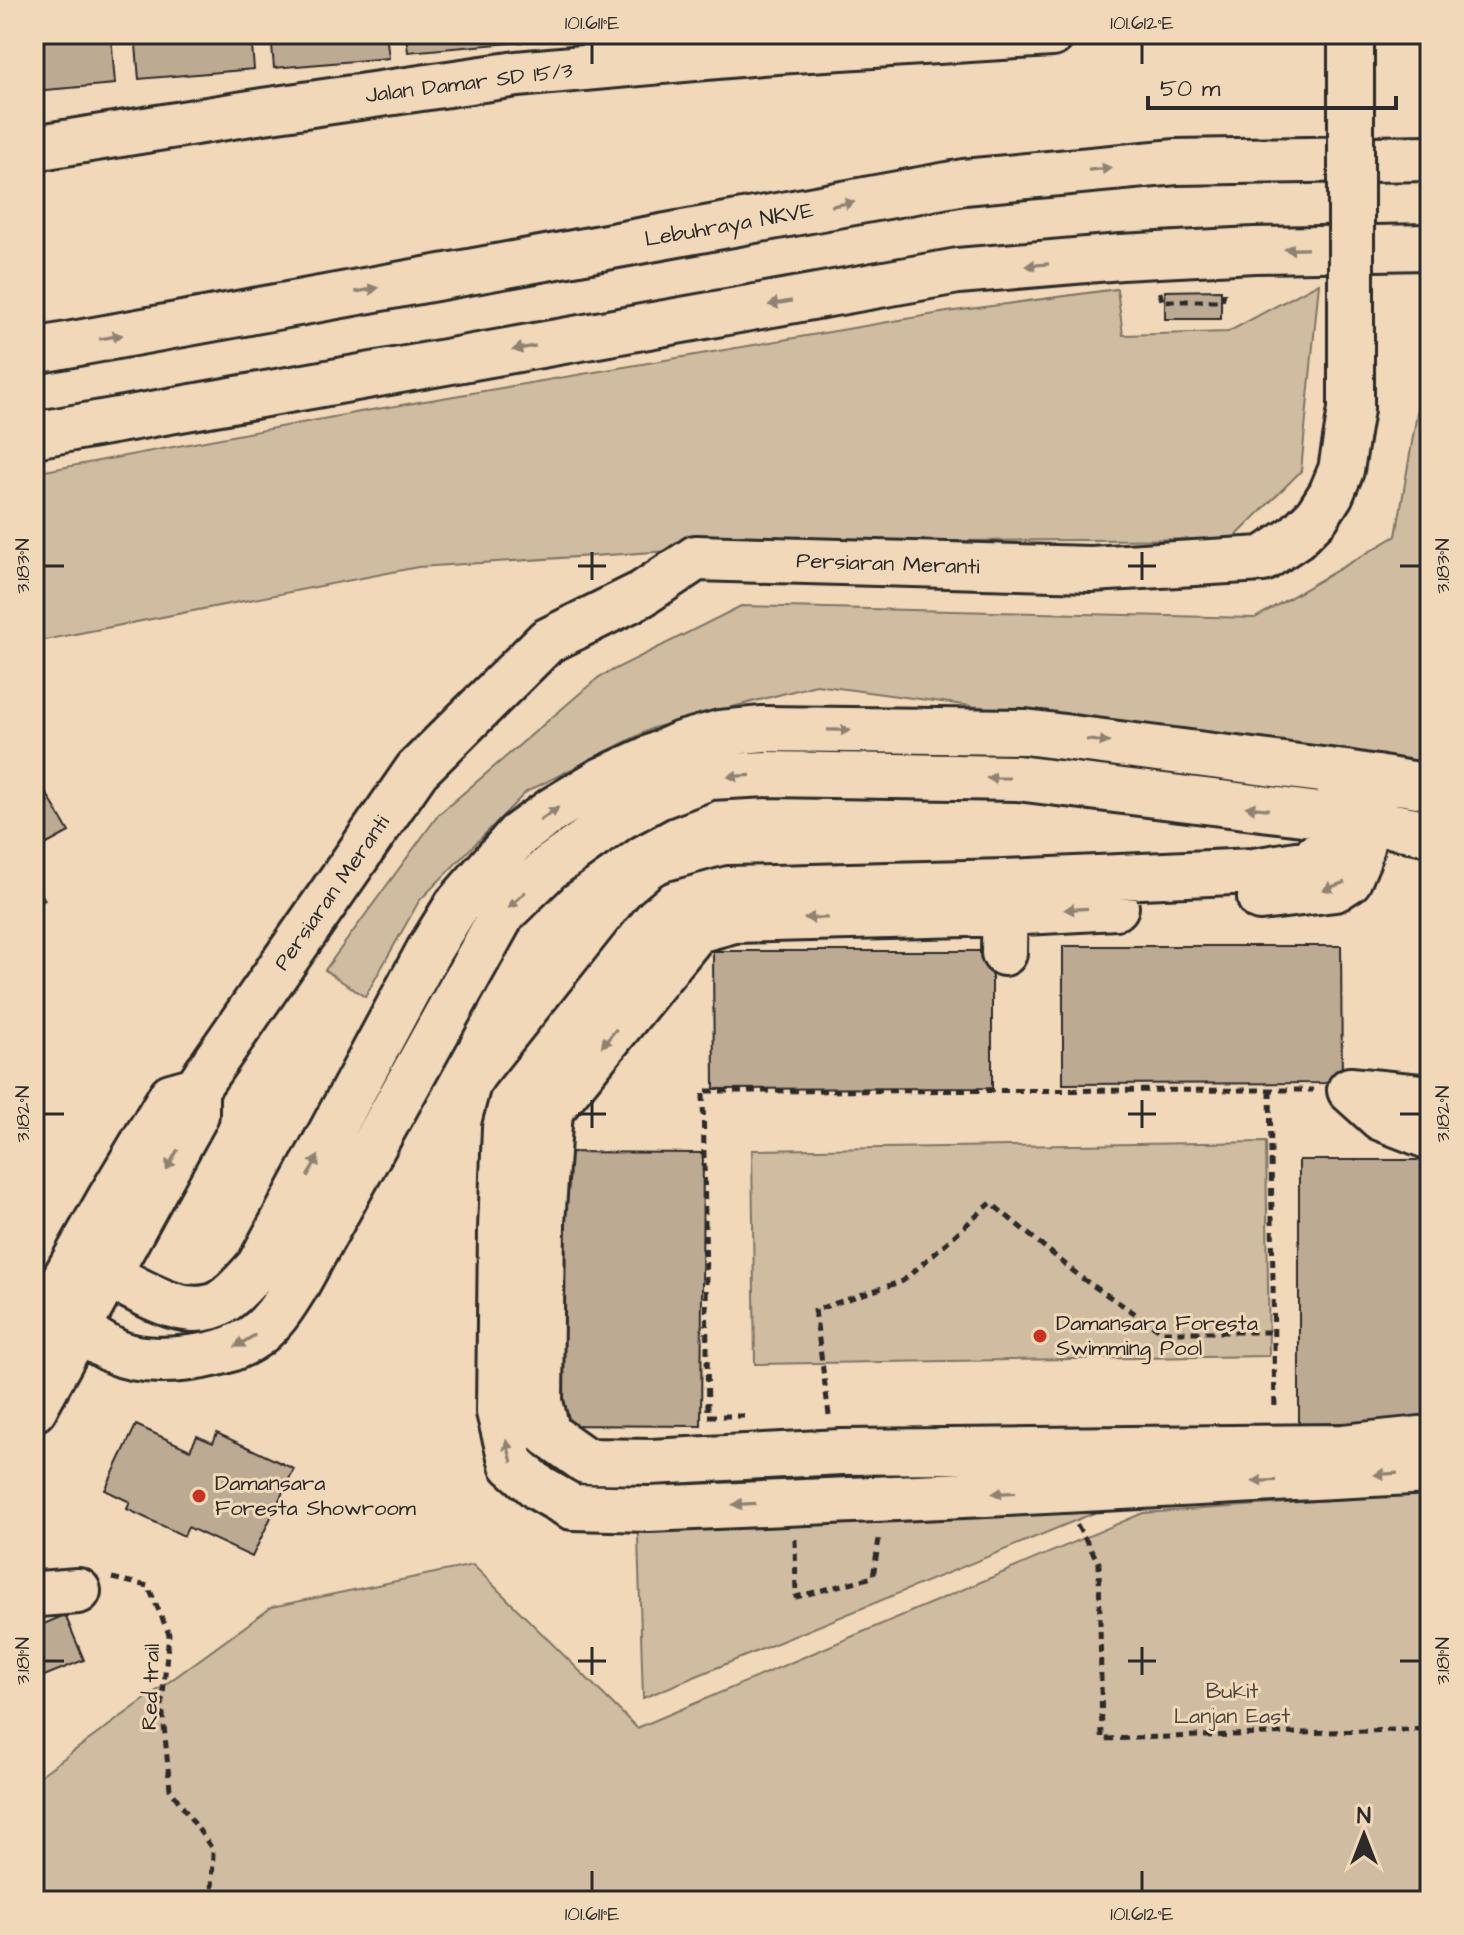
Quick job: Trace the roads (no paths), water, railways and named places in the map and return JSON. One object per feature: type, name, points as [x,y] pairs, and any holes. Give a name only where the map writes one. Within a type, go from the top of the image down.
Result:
[{"type":"main road","name":"Jalan Damar SD 15/3","points":[[34,148],[517,74],[761,52],[1052,34]]},
{"type":"main road","name":"Persiaran Meranti","points":[[34,1409],[90,1301],[196,1115],[196,1089],[417,770],[547,641],[642,594],[696,558],[1091,569],[1263,559],[1296,537],[1317,516],[1341,470],[1351,409],[1351,39]]},
{"type":"main road","name":"Lebuhraya NKVE","points":[[34,351],[964,182],[1176,162],[1430,158]]},
{"type":"main road","points":[[34,435],[958,271],[1121,257],[1254,250],[1430,247]]},
{"type":"main road","points":[[34,1355],[40,1353],[64,1312],[90,1301],[158,1299],[185,1309],[207,1308],[233,1293],[259,1266],[428,952],[457,905],[518,835],[602,780],[681,744],[720,733],[763,729],[1025,732],[1430,787]]},
{"type":"main road","points":[[109,1200],[109,1228],[87,1274],[90,1301],[118,1353],[150,1359],[178,1359],[228,1350],[251,1339],[277,1315],[297,1284],[503,913],[550,867],[619,818],[658,797],[710,777],[767,774],[1017,778],[1351,819],[1430,833]]},
{"type":"main road","points":[[1078,1466],[836,1435],[650,1458],[586,1461],[548,1434],[540,1402],[522,1226],[505,1128],[512,1101],[657,919],[675,904],[729,889],[1005,916],[1253,899],[1335,889],[1349,880],[1358,859],[1351,819],[1361,776]]},
{"type":"main road","name":"Persiaran Meranti","points":[[34,1333],[171,1096],[196,1089]]},
{"type":"main road","points":[[1430,1098],[1350,1090],[1381,1118],[1430,1137]]},
{"type":"main road","points":[[522,1226],[499,1412],[512,1464],[539,1488],[572,1507],[649,1509],[841,1500],[1078,1466],[1342,1451],[1430,1438]]},
{"type":"main road","points":[[836,1435],[841,1500]]},
{"type":"main road","points":[[1342,1451],[1430,1471]]},
{"type":"main road","points":[[649,1509],[650,1458]]},
{"type":"main road","points":[[34,1593],[78,1591]]},
{"type":"place","name":"Damansara Foresta Swimming Pool","points":[[1040,1336]]},
{"type":"place","name":"Damansara Foresta Showroom","points":[[199,1496]]},
{"type":"park label","name":"Bukit Lanjan East","points":[[1232,1704]]}]
